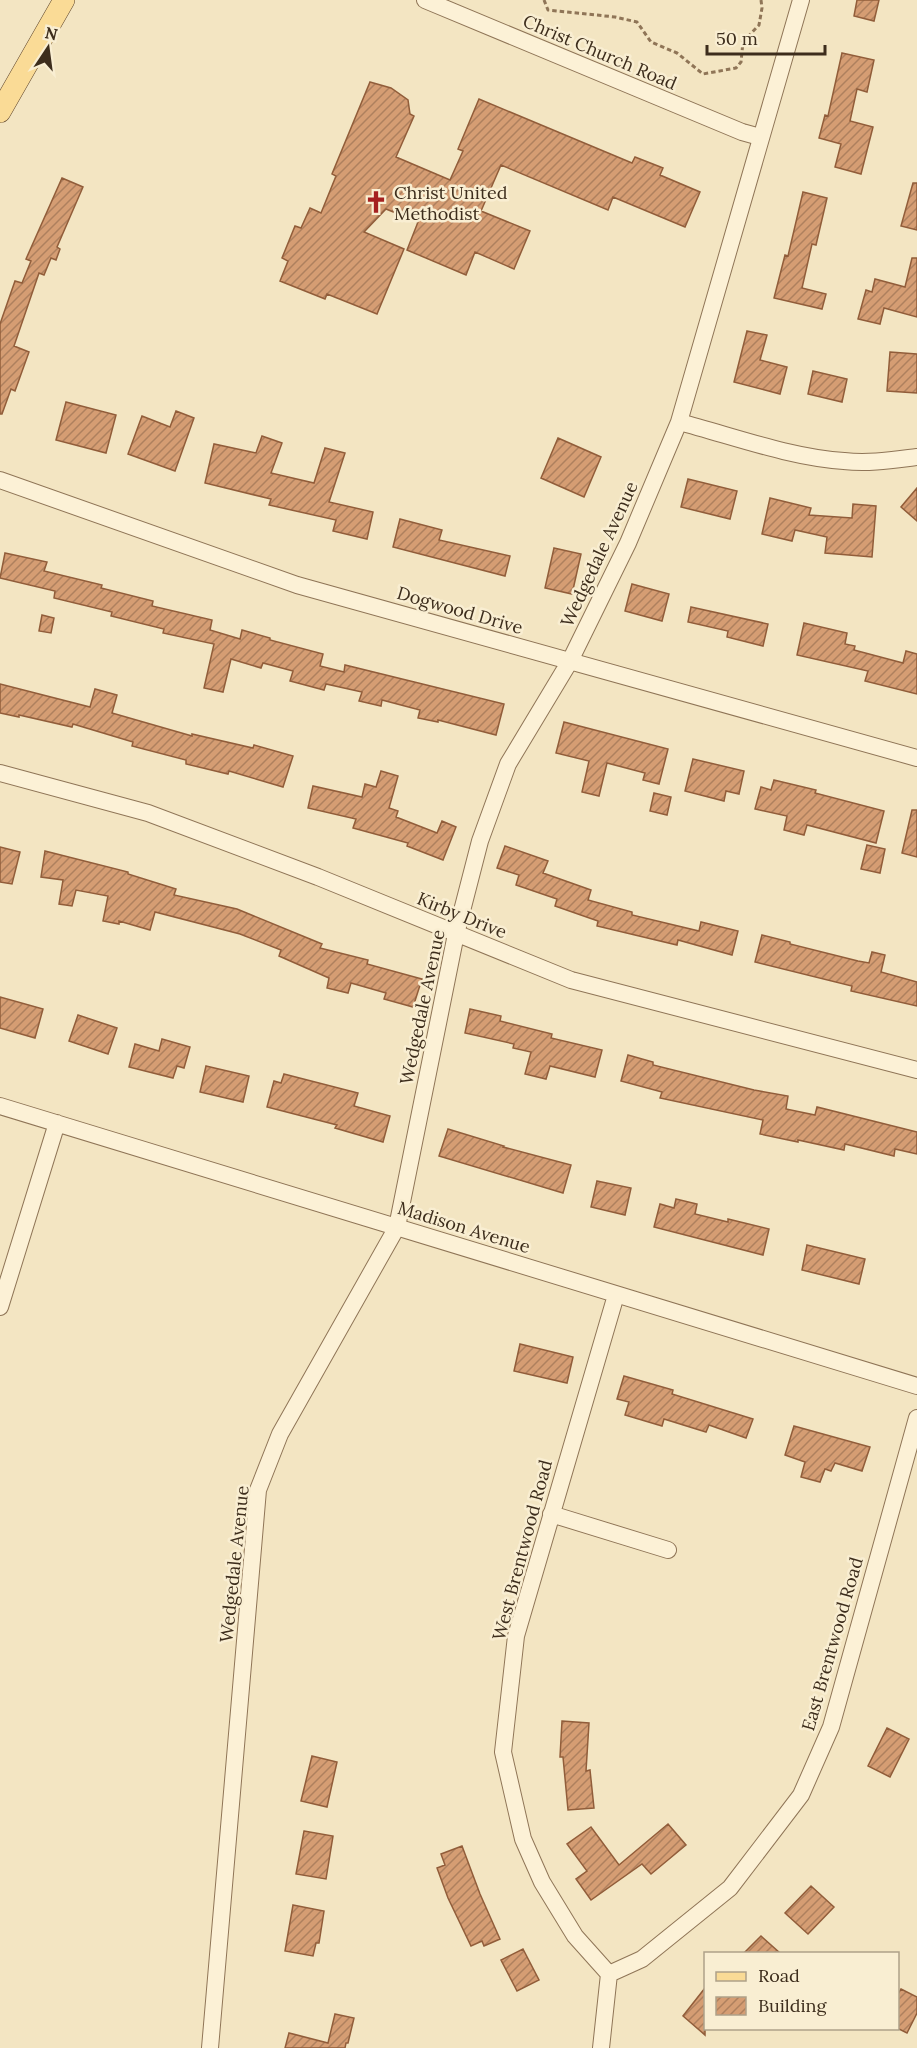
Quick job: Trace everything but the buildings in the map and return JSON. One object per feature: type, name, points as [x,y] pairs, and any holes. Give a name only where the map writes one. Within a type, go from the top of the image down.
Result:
[{"type":"main road","points":[[0,112],[64,0]]},
{"type":"street","name":"Christ Church Road","points":[[425,0],[742,132],[760,137]]},
{"type":"street","name":"Wedgedale Avenue","points":[[210,2048],[258,1490],[280,1434],[397,1227],[456,934],[480,841],[508,764],[570,661],[628,543],[679,422],[801,0]]},
{"type":"street","points":[[679,422],[782,451],[844,461],[880,462],[917,457]]},
{"type":"street","name":"Dogwood Drive","points":[[0,480],[297,585],[917,758]]},
{"type":"street","name":"Kirby Drive","points":[[0,773],[148,813],[318,877],[570,981],[917,1070]]},
{"type":"street","name":"Madison Avenue","points":[[0,1106],[917,1386]]},
{"type":"street","points":[[0,1307],[57,1124]]},
{"type":"street","name":"West Brentwood Road","points":[[609,1974],[575,1936],[542,1882],[523,1839],[503,1752],[516,1636],[616,1295]]},
{"type":"street","name":"East Brentwood Road","points":[[609,1974],[642,1959],[730,1888],[801,1795],[831,1727],[917,1418]]},
{"type":"street","points":[[551,1514],[668,1550]]},
{"type":"street","points":[[601,2048],[609,1974]]},
{"type":"path","points":[[544,0],[548,10],[615,16],[637,22],[651,42],[677,53],[703,74],[736,68],[741,62],[744,42],[759,25],[761,0]]},
{"type":"place","name":"Christ United Methodist","points":[[376,202]]}]
